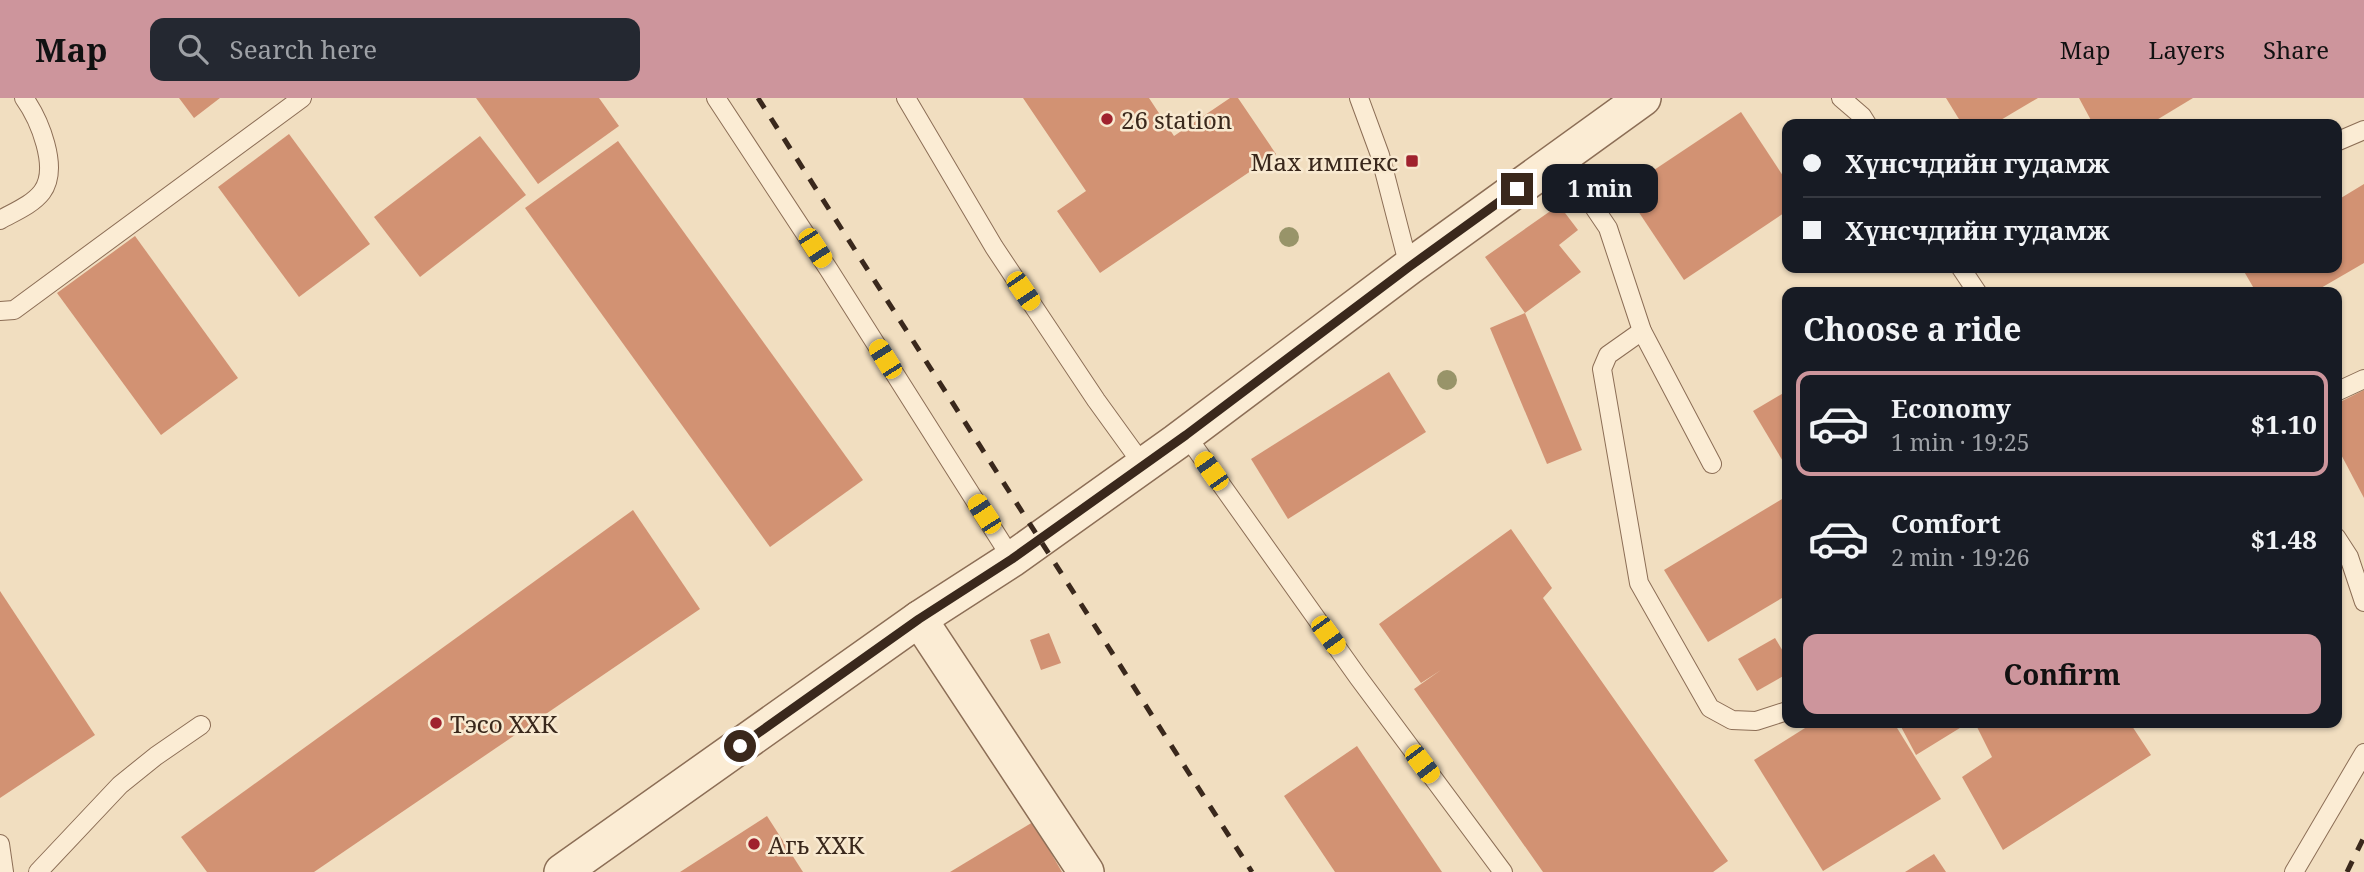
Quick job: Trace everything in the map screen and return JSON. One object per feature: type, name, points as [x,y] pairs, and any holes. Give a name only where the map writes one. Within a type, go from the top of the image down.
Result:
[{"type":"street","points":[[562,872],[919,619],[1012,559],[1143,466],[1409,267],[1643,98]]},
{"type":"street","points":[[919,619],[1086,872]]},
{"type":"lane","points":[[0,220],[31,203],[44,191],[48,176],[48,158],[42,129],[24,98]]},
{"type":"lane","points":[[0,311],[14,310],[302,98]]},
{"type":"lane","points":[[716,98],[1012,559]]},
{"type":"lane","points":[[906,98],[994,247],[1143,466]]},
{"type":"lane","points":[[1359,98],[1380,155],[1409,267]]},
{"type":"lane","points":[[1841,98],[1864,119]]},
{"type":"lane","points":[[2342,139],[2364,130]]},
{"type":"lane","points":[[1560,158],[1608,228],[1642,331],[1712,464]]},
{"type":"lane","points":[[1642,331],[1608,355],[1602,369],[1639,583],[1710,708],[1731,720],[1756,721],[1782,713]]},
{"type":"lane","points":[[2342,389],[2364,379]]},
{"type":"lane","points":[[1186,435],[1358,677],[1503,872]]},
{"type":"lane","points":[[2342,547],[2349,558],[2364,602]]},
{"type":"lane","points":[[38,872],[120,785],[201,725]]},
{"type":"lane","points":[[2294,872],[2364,753]]},
{"type":"lane","points":[[0,844],[4,872]]},
{"type":"building","points":[[179,98],[220,98],[194,118]]},
{"type":"building","points":[[476,98],[599,98],[619,126],[538,184]]},
{"type":"building","points":[[1023,98],[1149,98],[1174,136],[1230,98],[1238,98],[1276,154],[1100,273],[1057,211],[1086,191]]},
{"type":"building","points":[[1946,98],[2038,98],[2002,119],[1959,119]]},
{"type":"building","points":[[2079,98],[2193,98],[2158,119],[2090,119]]},
{"type":"building","points":[[1741,112],[1782,174],[1782,214],[1684,280],[1624,190]]},
{"type":"building","points":[[289,134],[370,244],[299,297],[218,187]]},
{"type":"building","points":[[480,136],[526,195],[420,277],[374,217]]},
{"type":"building","points":[[618,141],[863,480],[770,547],[525,208]]},
{"type":"building","points":[[2364,184],[2364,263],[2323,287],[2253,287],[2245,273],[2342,273],[2342,197]]},
{"type":"building","points":[[1559,205],[1578,230],[1559,245],[1581,272],[1525,313],[1485,257]]},
{"type":"building","points":[[135,236],[238,378],[161,435],[57,293]]},
{"type":"building","points":[[1525,313],[1582,450],[1547,464],[1490,328]]},
{"type":"building","points":[[1389,372],[1426,432],[1288,519],[1251,459]]},
{"type":"building","points":[[2364,390],[2364,498],[2342,456],[2342,401]]},
{"type":"building","points":[[1782,394],[1782,460],[1753,411]]},
{"type":"building","points":[[1782,499],[1782,598],[1708,642],[1664,570]]},
{"type":"building","name":"Тэсо ХХК","points":[[633,510],[700,609],[314,872],[207,872],[181,837]]},
{"type":"building","points":[[1511,529],[1552,588],[1543,598],[1728,861],[1713,872],[1543,872],[1414,689],[1441,670],[1421,683],[1379,624]]},
{"type":"building","points":[[0,591],[95,735],[0,798]]},
{"type":"building","points":[[1049,633],[1061,663],[1041,670],[1030,640]]},
{"type":"building","points":[[1775,638],[1782,650],[1782,677],[1757,691],[1738,659]]},
{"type":"building","points":[[1805,728],[1897,728],[1941,799],[1823,871],[1754,760]]},
{"type":"building","points":[[1902,728],[1960,728],[1916,755]]},
{"type":"building","points":[[1978,728],[2133,728],[2151,755],[2003,850],[1962,777],[1992,757]]},
{"type":"building","points":[[1357,746],[1442,872],[1335,872],[1284,796]]},
{"type":"building","name":"Агь ХХК","points":[[767,816],[803,872],[680,872]]},
{"type":"building","points":[[1033,822],[1062,872],[950,872]]},
{"type":"building","points":[[1934,854],[1946,872],[1905,872]]},
{"type":"railway","points":[[758,98],[1252,872]]},
{"type":"railway","points":[[2347,872],[2364,837]]},
{"type":"place","name":"26 station","points":[[1107,119]]},
{"type":"place","name":"Мах импекс","points":[[1412,161]]},
{"type":"place","name":"Тэсо ХХК","points":[[436,723]]},
{"type":"place","name":"Агь ХХК","points":[[754,844]]},
{"type":"route","points":[[740,746],[919,619],[1012,559],[1186,435],[1517,189]]}]
